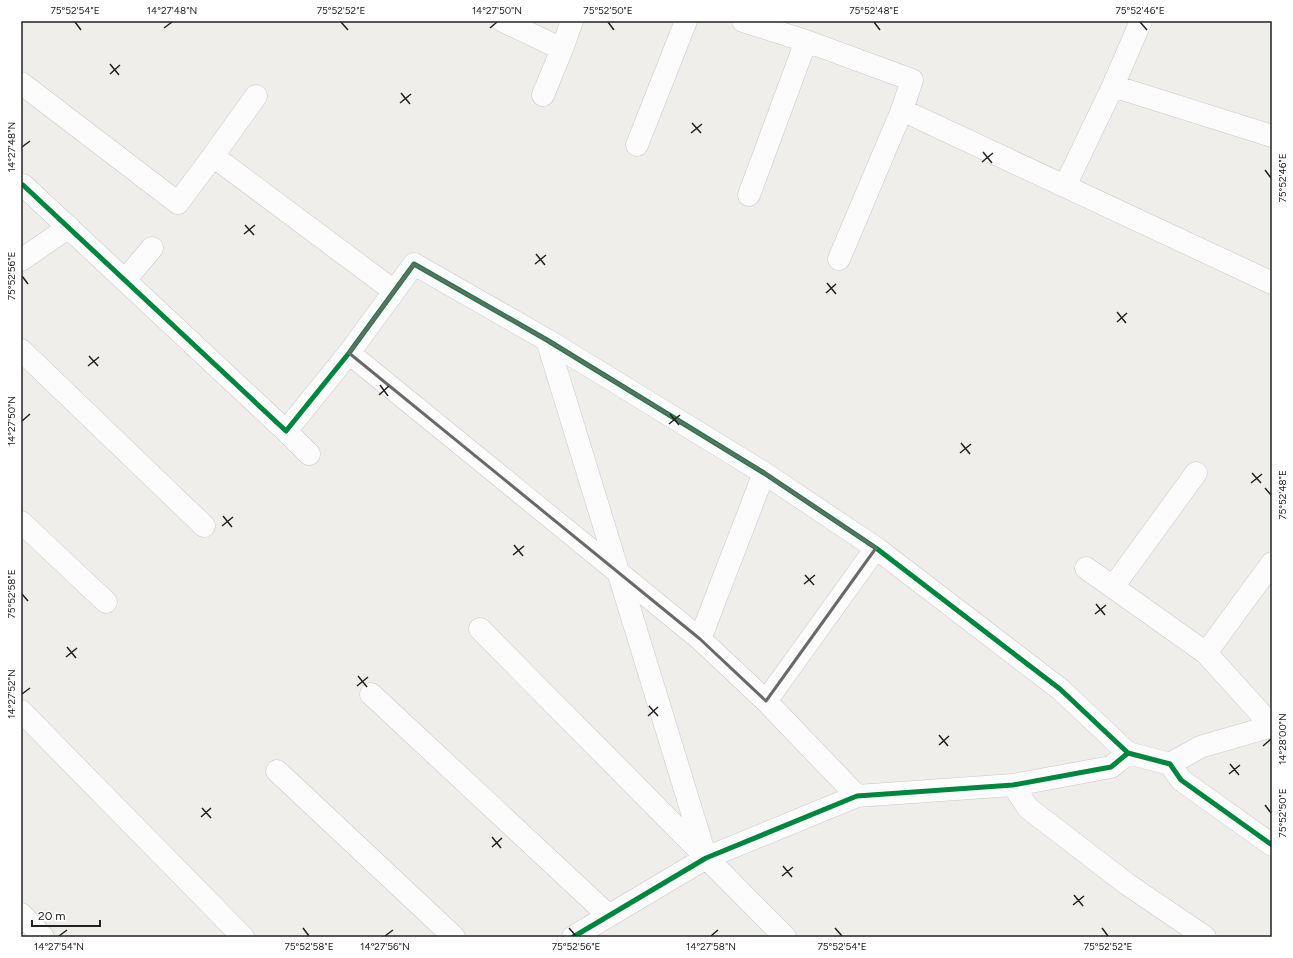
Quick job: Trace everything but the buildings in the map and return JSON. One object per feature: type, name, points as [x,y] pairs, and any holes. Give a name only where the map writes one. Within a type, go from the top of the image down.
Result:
[{"type":"street","points":[[503,21],[562,49]]},
{"type":"street","points":[[543,96],[572,21]]},
{"type":"street","points":[[636,145],[686,21]]},
{"type":"street","points":[[743,21],[806,41],[912,80],[902,110],[840,259]]},
{"type":"street","points":[[1065,186],[1113,86],[1141,21]]},
{"type":"street","points":[[749,195],[806,41]]},
{"type":"street","points":[[21,83],[178,203],[256,96]]},
{"type":"street","points":[[1113,86],[1272,136]]},
{"type":"street","points":[[902,110],[1272,283]]},
{"type":"street","points":[[213,156],[394,291]]},
{"type":"street","points":[[23,185],[309,454]]},
{"type":"street","points":[[21,260],[69,227]]},
{"type":"street","points":[[125,280],[152,248]]},
{"type":"street","points":[[286,431],[349,353],[414,264],[547,340],[764,473],[876,548],[1060,689],[1128,753],[1170,764],[1181,780],[1272,845]]},
{"type":"street","points":[[547,340],[706,858]]},
{"type":"street","points":[[21,350],[204,526]]},
{"type":"street","points":[[349,353],[700,639],[766,701],[857,796]]},
{"type":"street","points":[[700,639],[764,473]]},
{"type":"street","points":[[1113,587],[1196,473]]},
{"type":"street","points":[[21,522],[106,602]]},
{"type":"street","points":[[766,701],[876,548]]},
{"type":"street","points":[[1206,653],[1272,563]]},
{"type":"street","points":[[1086,568],[1206,653],[1272,726],[1200,747],[1170,764]]},
{"type":"street","points":[[480,629],[785,937]]},
{"type":"street","points":[[371,694],[609,916]]},
{"type":"street","points":[[21,712],[243,937]]},
{"type":"street","points":[[588,934],[609,916],[706,858],[857,796],[1013,785],[1111,767],[1128,753]]},
{"type":"street","points":[[277,771],[454,937]]},
{"type":"street","points":[[1013,785],[1028,808],[1127,884],[1205,937]]},
{"type":"street","points":[[21,914],[43,937]]},
{"type":"highlighted area","points":[[414,264],[547,340],[764,473],[876,548],[766,701],[700,639],[349,353]]},
{"type":"cycle path","points":[[23,185],[286,431],[349,353],[414,264],[547,340],[764,473],[876,548],[1060,689],[1128,753],[1170,764],[1181,780],[1272,845]]},
{"type":"cycle path","points":[[573,937],[706,858],[857,796],[1013,785],[1111,767],[1128,753]]}]
